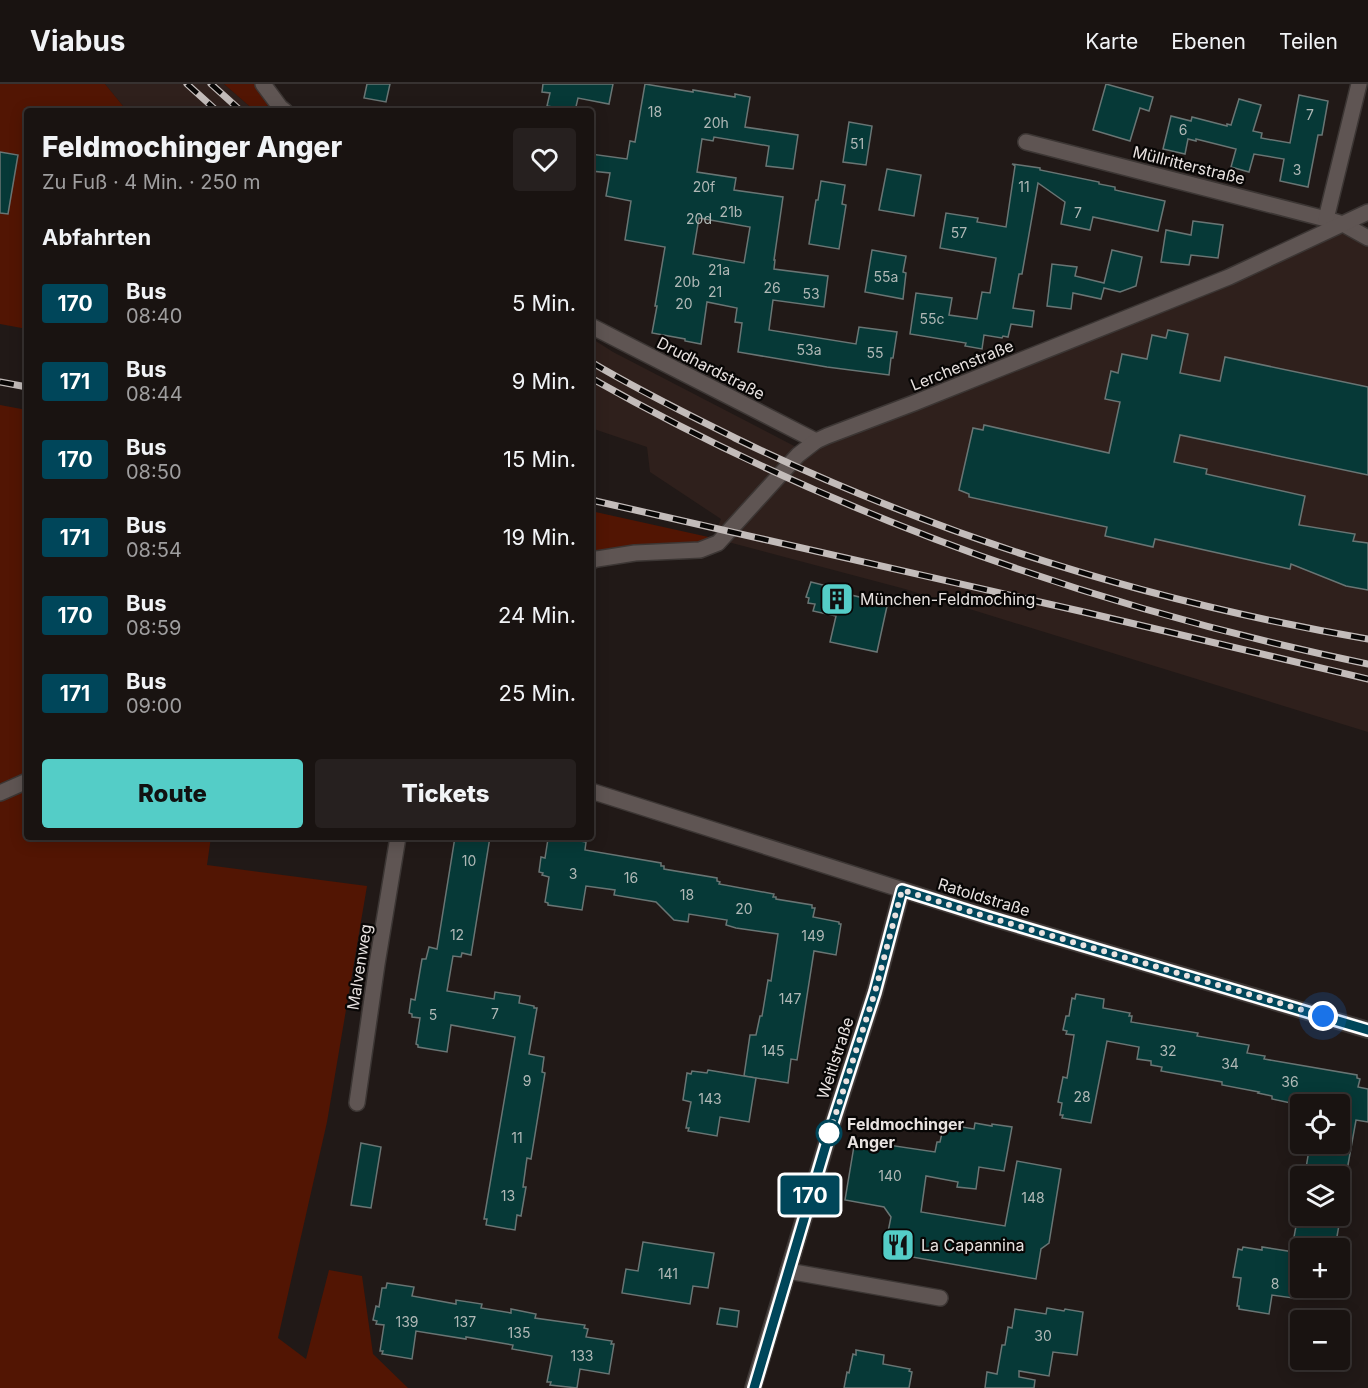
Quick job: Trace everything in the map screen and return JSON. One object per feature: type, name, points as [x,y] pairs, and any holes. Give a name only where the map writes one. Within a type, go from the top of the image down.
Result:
[{"type":"street","points":[[263,84],[281,108]]},
{"type":"street","points":[[1326,219],[1359,84]]},
{"type":"street","name":"Müllritterstraße","points":[[1026,142],[1326,219],[1343,224],[1368,238]]},
{"type":"street","name":"Lerchenstraße","points":[[594,560],[635,553],[700,550],[718,543],[798,455],[816,441],[1229,277],[1368,212]]},
{"type":"street","name":"Drudhardstraße","points":[[594,328],[816,441]]},
{"type":"street","points":[[0,793],[24,782]]},
{"type":"street","name":"Ratoldstraße","points":[[594,792],[988,917],[1368,1029]]},
{"type":"street","name":"Malvenweg","points":[[357,1103],[398,840]]},
{"type":"street","name":"Weitlstraße","points":[[753,1388],[828,1138],[875,992],[902,890]]},
{"type":"street","points":[[788,1271],[940,1299]]},
{"type":"shaded area","points":[[0,84],[105,84],[125,108],[24,108],[24,328],[0,324]]},
{"type":"shaded area","points":[[105,84],[224,84],[252,108],[125,108]]},
{"type":"shaded area","points":[[224,84],[254,84],[269,105],[252,108]]},
{"type":"shaded area","points":[[1354,220],[1368,230],[1368,732],[905,589],[713,538],[721,519],[650,472],[647,447],[594,429],[594,340],[798,448]]},
{"type":"shaded area","points":[[0,405],[24,409],[24,840],[211,840],[207,865],[367,886],[327,1122],[278,1338],[306,1359],[329,1270],[362,1276],[373,1354],[408,1388],[0,1388]]},
{"type":"shaded area","points":[[594,512],[713,538],[708,549],[594,561]]},
{"type":"building","points":[[367,84],[390,84],[386,102],[364,98]]},
{"type":"building","points":[[543,84],[613,84],[609,104],[578,98],[576,108],[547,106],[550,93],[542,92]]},
{"type":"building","points":[[645,84],[693,92],[693,90],[735,97],[735,94],[750,97],[745,127],[798,135],[793,169],[766,166],[769,146],[714,137],[713,141],[702,139],[697,172],[736,178],[734,190],[783,197],[774,269],[828,276],[824,307],[773,300],[769,330],[856,344],[859,327],[897,332],[889,375],[738,352],[742,323],[735,322],[737,308],[707,302],[701,344],[652,333],[665,247],[625,240],[631,201],[606,196],[610,173],[594,171],[594,154],[627,159],[630,141],[635,142]],"holes":[[[699,218],[750,227],[744,263],[693,254]]]},
{"type":"building","points":[[1106,84],[1153,97],[1149,111],[1140,108],[1130,141],[1093,130]]},
{"type":"building","points":[[1299,95],[1328,101],[1322,135],[1318,135],[1308,187],[1280,181],[1284,159],[1254,154],[1249,172],[1231,167],[1236,149],[1188,139],[1185,154],[1163,149],[1171,116],[1191,121],[1192,117],[1231,125],[1239,99],[1261,105],[1253,131],[1262,133],[1261,138],[1290,143]]},
{"type":"building","points":[[849,122],[872,126],[866,165],[843,162]]},
{"type":"building","points":[[0,152],[18,155],[8,214],[0,213]]},
{"type":"building","points":[[1012,164],[1099,182],[1099,184],[1115,187],[1115,190],[1165,201],[1158,231],[1093,217],[1090,230],[1061,224],[1065,202],[1038,183],[1022,274],[1019,274],[1013,308],[1034,311],[1032,327],[1011,324],[1008,337],[984,335],[982,349],[965,346],[966,343],[910,334],[916,293],[952,298],[949,315],[977,319],[982,292],[990,293],[996,258],[940,248],[946,213],[978,218],[977,222],[1006,227],[1015,166]]},
{"type":"building","points":[[887,169],[921,175],[914,216],[879,210]]},
{"type":"building","points":[[821,181],[845,185],[842,204],[846,205],[839,249],[809,244]]},
{"type":"building","points":[[1193,221],[1223,225],[1218,258],[1191,255],[1189,265],[1161,262],[1166,230],[1191,235]]},
{"type":"building","points":[[872,250],[906,256],[903,272],[906,273],[903,299],[865,292]]},
{"type":"building","points":[[1112,250],[1142,257],[1136,286],[1120,292],[1104,288],[1101,299],[1073,293],[1071,309],[1047,306],[1052,264],[1077,267],[1075,276],[1104,283]]},
{"type":"building","points":[[1168,330],[1188,334],[1180,373],[1220,381],[1225,357],[1368,387],[1368,475],[1180,435],[1174,462],[1207,469],[1206,474],[1305,496],[1299,525],[1355,534],[1353,541],[1368,543],[1368,590],[1346,586],[1291,564],[1290,569],[1155,539],[1153,547],[1105,536],[1107,527],[969,497],[969,494],[959,490],[973,428],[983,430],[984,425],[1109,453],[1120,402],[1105,399],[1111,371],[1118,373],[1122,354],[1147,359],[1152,335],[1166,338]]},
{"type":"building","points":[[811,582],[827,586],[826,589],[868,599],[870,593],[889,597],[877,652],[830,642],[836,616],[813,611],[815,604],[808,603],[809,598],[806,597]]},
{"type":"building","points":[[455,840],[490,840],[471,955],[462,953],[461,957],[453,956],[447,991],[494,999],[495,992],[520,996],[519,1003],[537,1008],[529,1054],[544,1057],[542,1072],[545,1073],[531,1159],[527,1158],[523,1187],[526,1187],[521,1216],[517,1215],[515,1230],[486,1225],[487,1219],[484,1219],[515,1037],[451,1025],[447,1052],[418,1047],[416,1044],[420,1018],[412,1017],[409,1013],[411,999],[415,1000],[422,959],[426,959],[429,947],[437,949]]},
{"type":"building","points":[[548,840],[586,842],[585,850],[661,863],[664,869],[717,878],[719,884],[774,894],[773,897],[776,899],[812,905],[812,908],[815,908],[813,917],[839,922],[841,924],[836,955],[814,951],[797,1060],[791,1059],[788,1083],[744,1076],[750,1035],[756,1035],[760,1016],[762,1016],[768,980],[771,981],[778,934],[736,928],[726,925],[727,920],[689,914],[688,922],[674,920],[656,902],[614,895],[615,890],[586,886],[582,910],[548,905],[545,902],[549,877],[539,872],[541,857],[545,858]]},
{"type":"building","points":[[1076,994],[1104,999],[1103,1008],[1130,1013],[1131,1022],[1198,1033],[1197,1036],[1249,1045],[1247,1053],[1265,1056],[1264,1059],[1357,1075],[1360,1079],[1358,1087],[1368,1089],[1368,1122],[1356,1120],[1350,1154],[1350,1094],[1290,1094],[1290,1103],[1272,1099],[1272,1096],[1259,1092],[1222,1085],[1222,1082],[1161,1071],[1162,1067],[1151,1065],[1151,1061],[1137,1059],[1139,1047],[1107,1041],[1091,1123],[1062,1118],[1063,1115],[1060,1115],[1062,1103],[1058,1102],[1063,1077],[1067,1078],[1074,1035],[1066,1034],[1067,1031],[1063,1030],[1066,1016],[1069,1016],[1072,998],[1075,999]]},
{"type":"building","points":[[708,1070],[756,1078],[749,1122],[720,1117],[717,1136],[688,1131],[689,1128],[686,1128],[691,1102],[683,1100],[687,1073],[691,1074],[692,1071],[707,1073]]},
{"type":"building","points":[[975,1123],[1012,1127],[1004,1171],[979,1167],[976,1189],[957,1187],[958,1182],[926,1176],[921,1212],[1005,1226],[1017,1161],[1061,1169],[1049,1243],[1041,1249],[1036,1279],[884,1252],[891,1217],[884,1207],[845,1200],[855,1140],[935,1152],[944,1124],[974,1129]]},
{"type":"building","points":[[361,1143],[381,1147],[371,1208],[351,1205]]},
{"type":"building","points":[[1308,1154],[1350,1154],[1348,1166],[1306,1166]]},
{"type":"building","points":[[1296,1226],[1339,1226],[1337,1238],[1294,1238]]},
{"type":"building","points":[[643,1242],[714,1253],[708,1288],[693,1286],[690,1304],[622,1293],[626,1269],[638,1271]]},
{"type":"building","points":[[1243,1247],[1262,1250],[1262,1247],[1290,1251],[1290,1298],[1272,1295],[1269,1314],[1239,1309],[1237,1306],[1241,1278],[1233,1277],[1238,1249],[1242,1250]]},
{"type":"building","points":[[387,1283],[414,1287],[412,1296],[456,1304],[456,1300],[482,1304],[481,1308],[511,1313],[511,1309],[536,1314],[535,1318],[585,1325],[584,1328],[588,1329],[586,1337],[612,1341],[611,1344],[614,1344],[609,1374],[580,1369],[577,1388],[550,1385],[551,1382],[547,1382],[552,1356],[512,1349],[513,1345],[416,1331],[412,1359],[382,1354],[383,1351],[380,1351],[384,1325],[376,1324],[377,1321],[373,1320],[376,1306],[379,1307],[382,1288],[386,1288]]},
{"type":"building","points":[[720,1308],[739,1311],[737,1327],[717,1324]]},
{"type":"building","points":[[1047,1308],[1083,1312],[1077,1355],[1053,1352],[1049,1376],[1019,1371],[1019,1377],[1035,1380],[1034,1388],[985,1388],[987,1372],[997,1374],[1002,1345],[1005,1345],[1008,1327],[1012,1328],[1015,1309],[1046,1314]]},
{"type":"building","points":[[856,1350],[884,1355],[883,1364],[910,1369],[909,1371],[912,1372],[909,1388],[844,1388],[847,1372],[849,1373]]},
{"type":"railway","points":[[187,84],[214,108]]},
{"type":"railway","points":[[211,84],[238,108]]},
{"type":"railway","points":[[594,364],[681,411],[811,473],[965,534],[1124,585],[1286,624],[1368,639]]},
{"type":"railway","points":[[594,380],[776,473],[871,514],[968,551],[1066,585],[1166,615],[1368,664]]},
{"type":"railway","points":[[0,382],[24,386]]},
{"type":"railway","points":[[594,501],[1368,679]]},
{"type":"bus line","name":"170","points":[[754,1388],[828,1138],[875,992],[902,890],[1368,1030]]},
{"type":"place","name":"München-Feldmoching","points":[[837,599]]},
{"type":"place","name":"Feldmochinger Anger","points":[[829,1133]]},
{"type":"place","name":"La Capannina","points":[[898,1245]]},
{"type":"route","points":[[829,1133],[828,1138],[875,992],[902,890],[1323,1016]]}]
